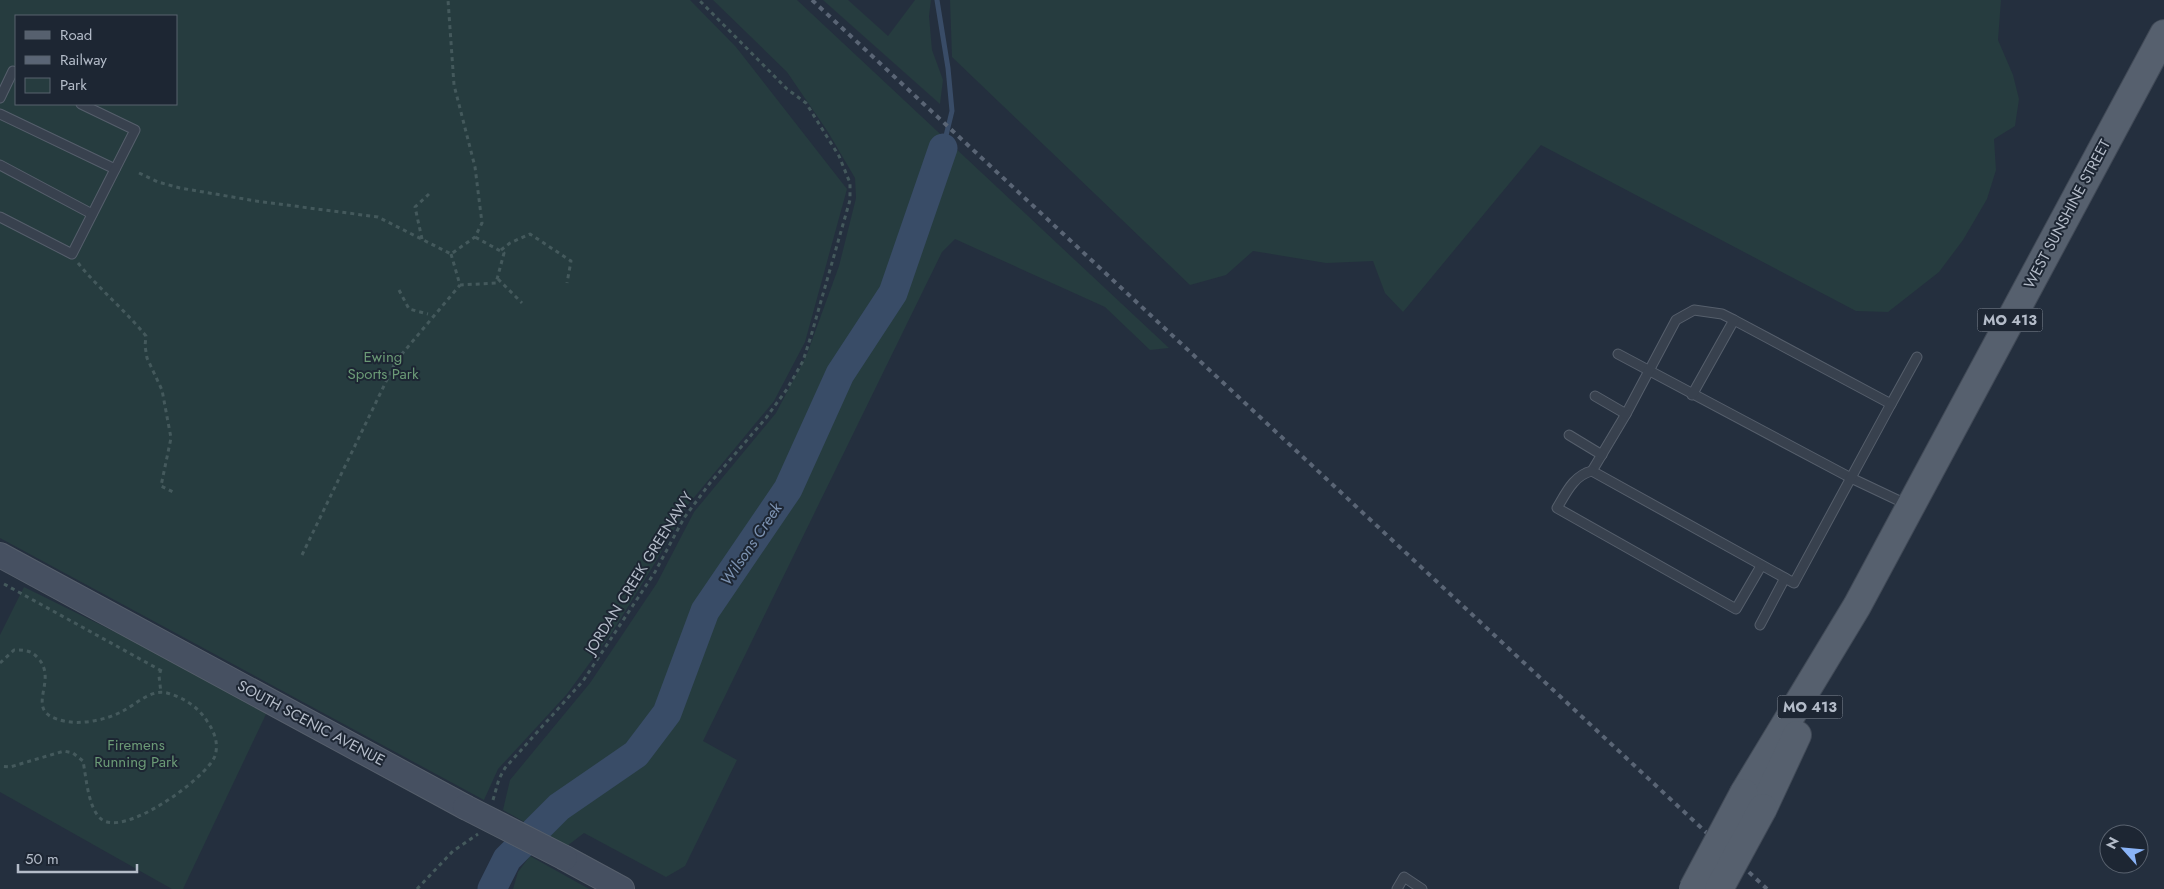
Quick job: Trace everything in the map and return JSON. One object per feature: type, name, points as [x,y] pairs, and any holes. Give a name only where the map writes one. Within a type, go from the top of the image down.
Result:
[{"type":"main road","name":"WEST SUNSHINE STREET","points":[[1719,889],[1754,801],[2164,34]]},
{"type":"main road","name":"SOUTH SCENIC AVENUE","points":[[0,555],[465,807],[622,889]]},
{"type":"main road","name":"WEST SUNSHINE STREET","points":[[1693,889],[1754,801]]},
{"type":"lane","points":[[0,98],[13,71],[15,72]]},
{"type":"lane","points":[[0,217],[72,254],[135,130],[83,105]]},
{"type":"lane","points":[[0,114],[115,169]]},
{"type":"lane","points":[[0,165],[92,214]]},
{"type":"lane","points":[[1592,471],[1626,414],[1676,320],[1694,310],[1722,314],[1891,404]]},
{"type":"lane","points":[[1692,395],[1734,320]]},
{"type":"lane","points":[[1618,354],[1692,395],[1911,507]]},
{"type":"lane","points":[[1761,566],[1736,610],[1557,508],[1573,483],[1582,473],[1592,471],[1794,583],[1918,357]]},
{"type":"lane","points":[[1595,396],[1626,414]]},
{"type":"lane","points":[[1569,435],[1602,455]]},
{"type":"lane","points":[[1760,625],[1785,578]]},
{"type":"lane","points":[[1397,889],[1404,877],[1422,889]]},
{"type":"path","points":[[448,0],[454,85],[475,167],[482,223],[475,237],[451,254]]},
{"type":"path","name":"JORDAN CREEK GREENAWY","points":[[493,800],[498,778],[583,681],[613,640],[656,572],[684,518],[766,418],[787,389],[803,361],[850,200],[850,183],[839,156],[806,103],[787,88],[699,0]]},
{"type":"path","points":[[139,173],[158,182],[180,188],[256,201],[378,217],[451,254],[460,285]]},
{"type":"path","points":[[422,239],[415,207],[429,194]]},
{"type":"path","points":[[501,250],[510,243],[530,234],[570,261],[567,283]]},
{"type":"path","points":[[302,555],[396,361],[460,285],[496,283],[504,253],[475,237]]},
{"type":"path","points":[[72,254],[91,279],[134,321],[146,336],[147,358],[162,390],[171,438],[161,486],[175,493]]},
{"type":"path","points":[[497,279],[522,303]]},
{"type":"path","points":[[399,290],[409,309],[428,314]]},
{"type":"path","points":[[4,584],[160,670]]},
{"type":"path","points":[[0,663],[14,650],[26,650],[35,654],[45,666],[46,678],[41,702],[44,711],[53,718],[65,721],[82,722],[102,719],[122,712],[153,694],[166,693],[178,697],[191,704],[203,714],[216,737],[217,748],[209,766],[194,780],[142,816],[116,824],[108,824],[99,818],[90,800],[83,761],[73,753],[64,751],[10,767],[0,766]]},
{"type":"path","points":[[161,693],[160,670],[170,662],[176,651]]},
{"type":"path","points":[[418,889],[454,851],[480,833]]},
{"type":"green space","name":"Ewing Sports Park","points":[[0,0],[690,0],[736,47],[847,189],[805,342],[774,401],[687,506],[655,563],[613,631],[567,694],[498,769],[484,800],[0,538]]},
{"type":"green space","points":[[713,0],[797,0],[1169,348],[1150,350],[1105,307],[955,239],[942,252],[703,741],[737,760],[685,866],[666,877],[584,833],[567,846],[503,810],[510,780],[590,683],[657,583],[694,512],[776,413],[807,354],[839,266],[856,198],[855,178],[828,132],[787,72]]},
{"type":"green space","points":[[823,0],[848,0],[888,36],[915,0],[931,0],[929,16],[932,50],[943,80],[940,104]]},
{"type":"green space","points":[[950,0],[2001,0],[1998,40],[2013,75],[2019,99],[2015,126],[1994,139],[1996,170],[1987,199],[1963,240],[1939,272],[1888,312],[1856,311],[1541,145],[1403,312],[1385,293],[1373,261],[1326,263],[1253,251],[1226,275],[1190,285],[952,57]]},
{"type":"green space","name":"Firemens Running Park","points":[[24,587],[269,708],[183,889],[172,889],[0,792],[0,635]]},
{"type":"green space","points":[[530,856],[589,889],[513,889],[518,872]]},
{"type":"waterway","points":[[937,0],[948,68],[952,111],[943,148]]},
{"type":"waterway","name":"Wilsons Creek","points":[[492,889],[507,859],[559,807],[636,754],[667,713],[705,611],[788,489],[840,374],[893,293],[943,148]]},
{"type":"railway","points":[[812,0],[1767,889]]}]
